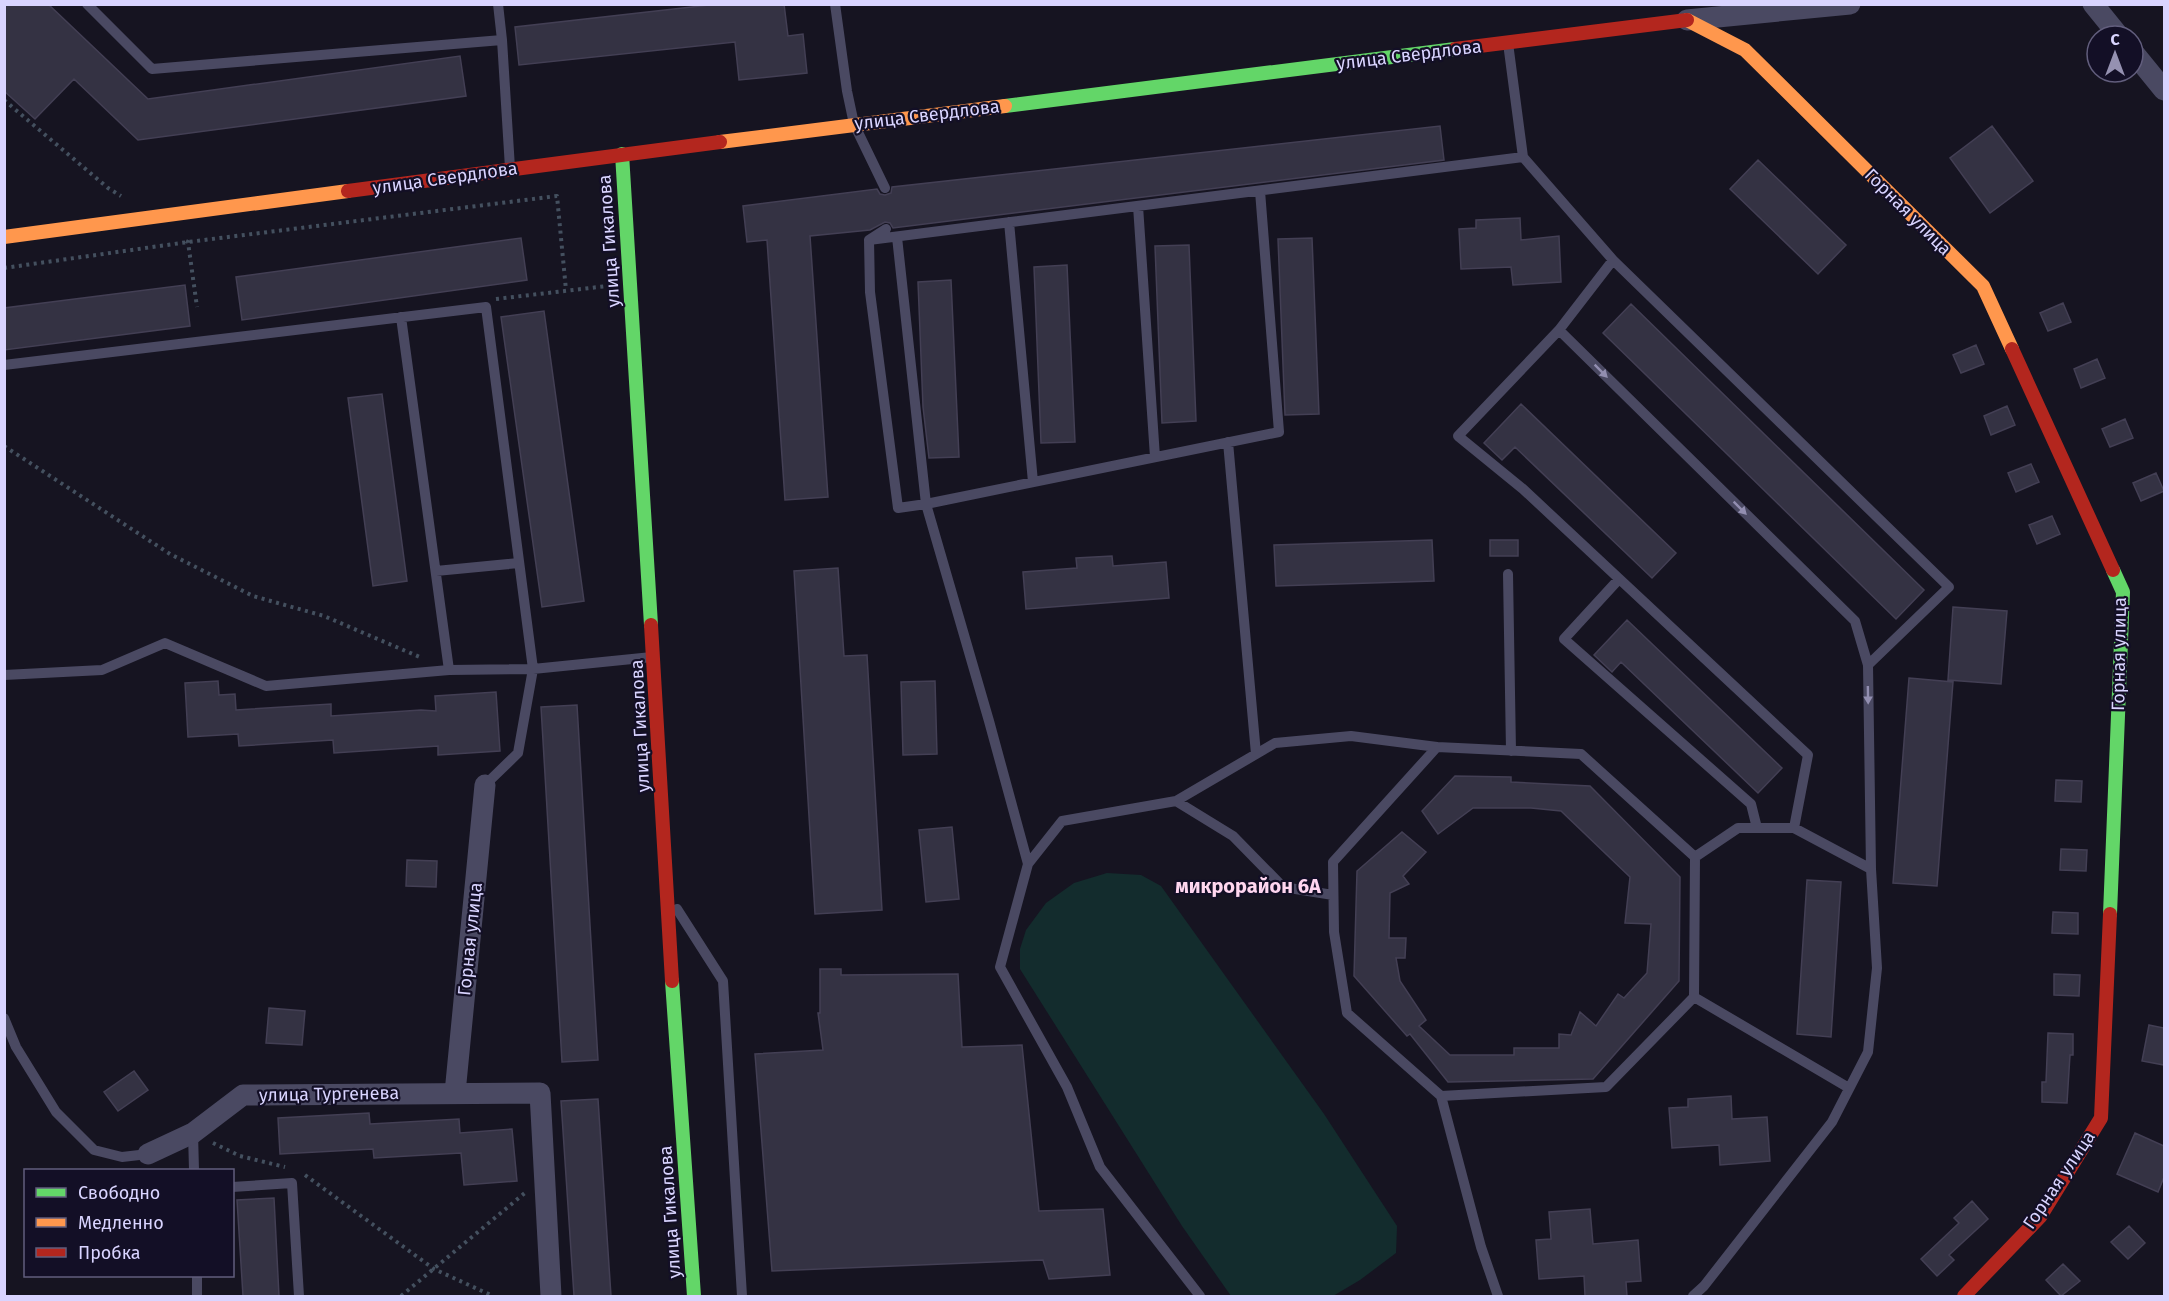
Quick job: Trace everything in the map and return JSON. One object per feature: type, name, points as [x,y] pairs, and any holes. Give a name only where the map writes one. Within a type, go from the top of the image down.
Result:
[{"type":"street","name":"улица Свердлова","points":[[4,237],[854,124],[1508,43],[1685,12],[1850,4]]},
{"type":"street","points":[[2093,4],[2109,24]]},
{"type":"street","name":"Горная улица","points":[[1685,12],[1745,50],[1983,286],[2123,592],[2101,1118],[2040,1216],[1965,1296]]},
{"type":"street","points":[[2145,67],[2164,90]]},
{"type":"street","name":"улица Гикалова","points":[[622,154],[679,1088],[694,1296]]},
{"type":"street","name":"Горная улица","points":[[455,1093],[485,785]]},
{"type":"street","name":"улица Тургенева","points":[[148,1154],[193,1133],[243,1095],[540,1093],[544,1167]]},
{"type":"street","points":[[544,1167],[551,1296]]},
{"type":"lane","points":[[87,4],[152,69],[502,40]]},
{"type":"lane","points":[[498,4],[510,169]]},
{"type":"lane","points":[[835,4],[854,124],[885,188]]},
{"type":"lane","points":[[1508,43],[1523,157],[1613,260],[1949,587],[1868,665]]},
{"type":"lane","points":[[869,240],[1523,157]]},
{"type":"lane","points":[[869,240],[870,292],[898,508],[1279,432],[1260,190]]},
{"type":"lane","points":[[1138,206],[1155,457]]},
{"type":"lane","points":[[1009,222],[1033,482]]},
{"type":"lane","points":[[869,240],[886,229]]},
{"type":"lane","points":[[897,237],[926,504],[1028,864]]},
{"type":"lane","points":[[1613,260],[1559,330],[1458,436],[1523,489],[1808,755],[1794,828]]},
{"type":"lane","points":[[4,365],[486,307],[533,669],[518,753],[485,785]]},
{"type":"lane","points":[[401,317],[449,670]]},
{"type":"lane","points":[[1559,330],[1855,621],[1868,665],[1871,868],[1877,968],[1868,1052],[1833,1122],[1704,1286],[1693,1296]]},
{"type":"lane","points":[[1228,442],[1256,754]]},
{"type":"lane","points":[[436,571],[519,563]]},
{"type":"lane","points":[[1508,574],[1511,751]]},
{"type":"lane","points":[[1619,579],[1564,639],[1750,804],[1757,828]]},
{"type":"lane","points":[[4,675],[102,670],[165,643],[266,686],[449,670],[533,669],[654,657]]},
{"type":"lane","points":[[1200,1296],[1100,1167],[1067,1087],[1000,967],[1028,864],[1062,821],[1176,801],[1275,743],[1351,736],[1437,747],[1581,754],[1695,857],[1694,997],[1606,1087],[1442,1096]]},
{"type":"lane","points":[[1437,747],[1333,862],[1334,932],[1347,1013],[1442,1096],[1482,1247],[1498,1296]]},
{"type":"lane","points":[[1176,801],[1233,836],[1283,887],[1333,895]]},
{"type":"lane","points":[[1695,857],[1738,828],[1794,828],[1871,868]]},
{"type":"lane","points":[[667,895],[723,981],[742,1296]]},
{"type":"lane","points":[[1694,997],[1850,1088]]},
{"type":"lane","points":[[5,1022],[16,1047],[56,1112],[94,1150],[122,1157],[148,1154]]},
{"type":"lane","points":[[193,1133],[194,1169]]},
{"type":"lane","points":[[234,1187],[292,1183],[299,1296]]},
{"type":"lane","points":[[197,1277],[197,1296]]},
{"type":"path","points":[[4,100],[108,188],[127,200]]},
{"type":"path","points":[[4,268],[188,242],[557,196],[566,290]]},
{"type":"path","points":[[154,217],[188,242],[197,307]]},
{"type":"path","points":[[496,299],[607,285]]},
{"type":"path","points":[[4,446],[170,554],[253,596],[324,616],[449,670]]},
{"type":"path","points":[[193,1133],[240,1156],[286,1167]]},
{"type":"path","points":[[401,1296],[524,1195],[544,1167]]},
{"type":"path","points":[[298,1170],[434,1269],[493,1296]]},
{"type":"green space","points":[[1107,873],[1141,875],[1161,886],[1324,1114],[1397,1226],[1396,1253],[1360,1280],[1333,1296],[1231,1296],[1182,1226],[1020,969],[1020,949],[1026,930],[1046,903],[1074,883]]},
{"type":"building","points":[[4,4],[48,4],[148,99],[460,56],[466,96],[138,140],[74,79],[35,119],[4,91]]},
{"type":"building","points":[[718,4],[784,4],[788,36],[803,34],[807,73],[739,80],[735,42],[519,65],[515,27]]},
{"type":"building","points":[[1440,126],[1444,160],[893,228],[890,223],[885,222],[870,230],[810,236],[828,497],[785,500],[767,240],[747,242],[743,206],[877,189],[880,194],[885,195],[891,193],[892,187]]},
{"type":"building","points":[[1992,126],[2033,181],[1990,213],[1950,158]]},
{"type":"building","points":[[1758,160],[1846,245],[1818,274],[1730,189]]},
{"type":"building","points":[[1520,218],[1521,240],[1559,236],[1561,282],[1513,285],[1511,267],[1461,269],[1459,229],[1476,228],[1476,220]]},
{"type":"building","points":[[521,238],[527,280],[242,320],[236,277]]},
{"type":"building","points":[[1312,238],[1319,414],[1285,415],[1278,239]]},
{"type":"building","points":[[1189,245],[1196,421],[1162,423],[1155,246]]},
{"type":"building","points":[[1067,265],[1075,442],[1041,443],[1034,267]]},
{"type":"building","points":[[951,280],[959,457],[929,458],[923,407],[918,282]]},
{"type":"building","points":[[185,285],[190,326],[4,350],[4,308]]},
{"type":"building","points":[[2063,303],[2071,322],[2048,331],[2040,313]]},
{"type":"building","points":[[1631,304],[1924,590],[1896,619],[1603,333]]},
{"type":"building","points":[[544,311],[584,601],[542,607],[501,317]]},
{"type":"building","points":[[1976,345],[1984,364],[1961,373],[1953,355]]},
{"type":"building","points":[[2097,359],[2105,378],[2081,388],[2074,369]]},
{"type":"building","points":[[382,394],[407,581],[373,586],[348,398]]},
{"type":"building","points":[[1521,404],[1676,553],[1652,578],[1515,447],[1502,460],[1484,443]]},
{"type":"building","points":[[2007,406],[2015,425],[1991,435],[1984,416]]},
{"type":"building","points":[[2125,419],[2133,438],[2110,447],[2102,429]]},
{"type":"building","points":[[2031,464],[2039,482],[2016,492],[2008,473]]},
{"type":"building","points":[[2156,473],[2164,491],[2141,501],[2133,483]]},
{"type":"building","points":[[2052,516],[2060,534],[2037,544],[2029,525]]},
{"type":"building","points":[[1432,540],[1434,581],[1276,586],[1274,545]]},
{"type":"building","points":[[1490,540],[1518,540],[1518,556],[1490,556]]},
{"type":"building","points":[[1112,556],[1113,566],[1166,562],[1169,598],[1026,609],[1023,572],[1077,568],[1076,558]]},
{"type":"building","points":[[838,568],[844,656],[867,655],[882,910],[815,914],[794,571]]},
{"type":"building","points":[[1953,607],[2007,611],[2001,684],[1948,680]]},
{"type":"building","points":[[1627,620],[1782,768],[1758,793],[1621,662],[1612,672],[1594,655]]},
{"type":"building","points":[[1909,678],[1953,682],[1937,886],[1893,883]]},
{"type":"building","points":[[218,681],[219,695],[235,694],[236,710],[331,704],[331,716],[436,711],[435,696],[496,692],[500,751],[438,755],[438,746],[334,753],[333,740],[239,746],[238,734],[188,737],[185,683]]},
{"type":"building","points":[[935,681],[937,754],[903,755],[901,682]]},
{"type":"building","points":[[577,705],[598,1060],[562,1062],[541,707]]},
{"type":"building","points":[[1455,776],[1511,777],[1511,782],[1590,786],[1680,877],[1679,981],[1593,1079],[1448,1082],[1410,1034],[1407,1036],[1354,976],[1357,871],[1402,832],[1426,852],[1403,876],[1409,884],[1390,893],[1389,938],[1406,938],[1405,958],[1396,958],[1400,981],[1426,1020],[1419,1026],[1450,1055],[1514,1055],[1514,1048],[1559,1048],[1559,1034],[1571,1035],[1580,1012],[1596,1026],[1618,994],[1624,998],[1647,973],[1651,924],[1625,923],[1630,877],[1561,811],[1531,808],[1473,808],[1438,834],[1422,811]]},
{"type":"building","points":[[2056,780],[2082,781],[2081,802],[2055,801]]},
{"type":"building","points":[[952,827],[959,899],[926,902],[919,830]]},
{"type":"building","points":[[2061,849],[2087,850],[2086,871],[2060,870]]},
{"type":"building","points":[[407,860],[437,861],[436,887],[406,886]]},
{"type":"building","points":[[1807,880],[1841,882],[1831,1037],[1797,1034]]},
{"type":"building","points":[[2053,912],[2078,913],[2078,934],[2052,933]]},
{"type":"building","points":[[820,969],[841,969],[841,975],[958,974],[962,1047],[1022,1045],[1039,1211],[1103,1209],[1110,1275],[1049,1279],[1043,1260],[772,1271],[755,1054],[823,1050],[818,1013],[820,1013]]},
{"type":"building","points":[[2054,974],[2080,975],[2079,996],[2054,995]]},
{"type":"building","points":[[269,1008],[305,1011],[302,1045],[266,1043]]},
{"type":"building","points":[[2149,1025],[2164,1028],[2164,1065],[2142,1061]]},
{"type":"building","points":[[2048,1033],[2073,1034],[2073,1055],[2070,1055],[2067,1103],[2042,1102],[2042,1082],[2046,1082]]},
{"type":"building","points":[[134,1071],[148,1090],[118,1111],[104,1092]]},
{"type":"building","points":[[1731,1096],[1732,1119],[1767,1117],[1770,1161],[1720,1165],[1719,1145],[1672,1148],[1669,1108],[1688,1107],[1688,1099]]},
{"type":"building","points":[[598,1099],[611,1296],[574,1296],[561,1101]]},
{"type":"building","points":[[369,1113],[370,1124],[459,1119],[460,1133],[512,1129],[517,1181],[464,1185],[461,1153],[374,1158],[373,1149],[280,1154],[278,1118]]},
{"type":"building","points":[[2135,1133],[2164,1146],[2164,1177],[2158,1192],[2117,1174]]},
{"type":"building","points":[[274,1198],[279,1296],[243,1296],[237,1200]]},
{"type":"building","points":[[1972,1201],[1988,1219],[1949,1255],[1954,1260],[1937,1276],[1921,1259],[1959,1223],[1954,1218]]},
{"type":"building","points":[[1590,1209],[1593,1244],[1638,1240],[1641,1281],[1626,1282],[1627,1296],[1585,1296],[1584,1276],[1539,1279],[1536,1240],[1551,1239],[1549,1212]]},
{"type":"building","points":[[2129,1226],[2145,1243],[2128,1259],[2111,1242]]},
{"type":"building","points":[[2063,1264],[2080,1281],[2061,1296],[2046,1280]]},
{"type":"traffic: fast","points":[[1005,106],[1455,49]]},
{"type":"traffic: fast","points":[[622,154],[651,625]]},
{"type":"traffic: fast","points":[[2110,914],[2123,592],[2113,570]]},
{"type":"traffic: fast","points":[[672,981],[694,1296]]},
{"type":"traffic: slow","points":[[1687,20],[1745,50],[1983,286],[2012,349]]},
{"type":"traffic: slow","points":[[720,142],[1005,106]]},
{"type":"traffic: slow","points":[[4,237],[348,191]]},
{"type":"traffic: jam","points":[[1455,49],[1687,20]]},
{"type":"traffic: jam","points":[[348,191],[720,142]]},
{"type":"traffic: jam","points":[[2012,349],[2113,570]]},
{"type":"traffic: jam","points":[[651,625],[672,981]]},
{"type":"traffic: jam","points":[[1964,1296],[2040,1217],[2101,1118],[2110,914]]},
{"type":"district","name":"микрорайон 6А","points":[[1248,886]]}]
